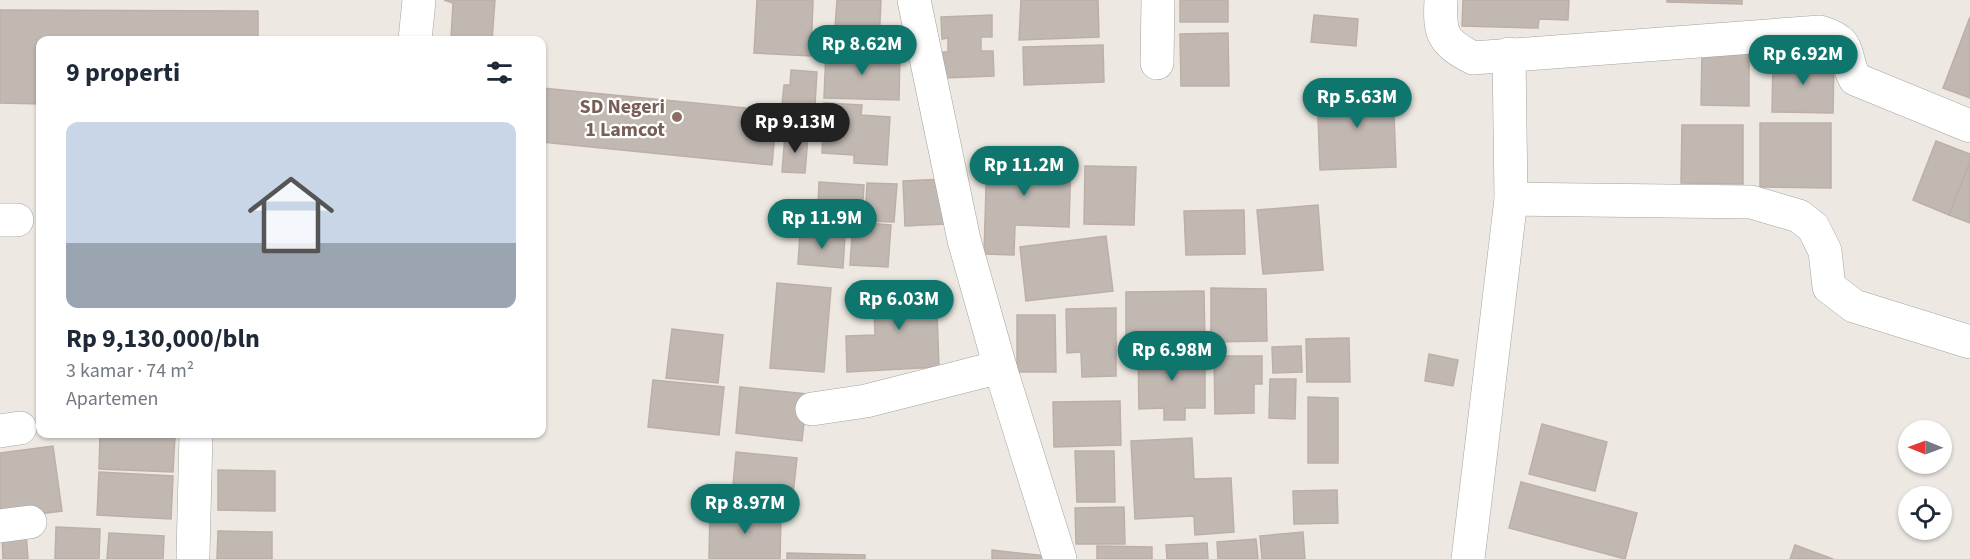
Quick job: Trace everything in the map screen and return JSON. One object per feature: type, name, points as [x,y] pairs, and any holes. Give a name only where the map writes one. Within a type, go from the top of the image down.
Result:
[{"type":"street","points":[[415,36],[419,0]]},
{"type":"street","points":[[914,0],[964,240],[1000,367],[1060,559]]},
{"type":"street","points":[[1157,63],[1158,0]]},
{"type":"street","points":[[1441,0],[1442,31],[1451,46],[1473,58],[1820,32],[1833,36],[1845,46],[1855,80],[1970,126]]},
{"type":"street","points":[[1468,559],[1511,199],[1509,54]]},
{"type":"street","points":[[1511,199],[1751,202],[1798,216],[1813,227],[1825,251],[1828,287],[1854,306],[1970,342]]},
{"type":"street","points":[[812,409],[866,401],[1000,367]]},
{"type":"street","points":[[193,555],[196,438]]},
{"type":"building","points":[[444,0],[495,0],[492,36],[451,36],[453,3]]},
{"type":"building","points":[[757,0],[813,0],[811,56],[754,53]]},
{"type":"building","points":[[837,0],[881,0],[879,44],[834,42]]},
{"type":"building","points":[[1021,0],[1098,0],[1099,37],[1019,40]]},
{"type":"building","points":[[1180,0],[1228,0],[1228,22],[1180,22]]},
{"type":"building","points":[[1463,0],[1569,0],[1568,20],[1539,19],[1538,28],[1462,26]]},
{"type":"building","points":[[1667,0],[1742,0],[1742,4],[1667,2]]},
{"type":"building","points":[[0,10],[258,11],[258,36],[36,36],[36,104],[0,103]]},
{"type":"building","points":[[992,15],[992,37],[981,37],[981,51],[993,51],[994,76],[944,78],[943,52],[948,52],[948,38],[942,39],[941,17]]},
{"type":"building","points":[[1314,15],[1358,19],[1356,46],[1311,42]]},
{"type":"building","points":[[1970,17],[1970,98],[1943,88]]},
{"type":"building","points":[[1228,33],[1229,86],[1181,86],[1180,34]]},
{"type":"building","points":[[1103,45],[1104,82],[1024,85],[1023,47]]},
{"type":"building","points":[[826,51],[900,53],[899,100],[824,98]]},
{"type":"building","points":[[1702,52],[1749,52],[1749,106],[1701,105]]},
{"type":"building","points":[[1773,59],[1834,60],[1833,113],[1772,112]]},
{"type":"building","points":[[791,70],[817,72],[814,121],[789,120],[789,106],[782,105],[784,85],[790,85]]},
{"type":"building","points":[[1393,87],[1396,167],[1320,170],[1317,91]]},
{"type":"building","points":[[546,88],[777,111],[772,165],[546,142]]},
{"type":"building","points":[[824,103],[862,105],[861,115],[890,117],[887,165],[854,163],[854,155],[822,153]]},
{"type":"building","points":[[1760,123],[1831,123],[1831,188],[1760,187]]},
{"type":"building","points":[[1682,125],[1743,125],[1743,184],[1681,183]]},
{"type":"building","points":[[785,134],[808,136],[805,173],[782,172]]},
{"type":"building","points":[[1936,141],[1970,154],[1970,162],[1949,215],[1913,200]]},
{"type":"building","points":[[987,154],[1071,157],[1069,227],[1015,225],[1014,255],[984,254]]},
{"type":"building","points":[[1970,162],[1970,223],[1949,215]]},
{"type":"building","points":[[1085,166],[1136,167],[1134,225],[1084,224]]},
{"type":"building","points":[[943,179],[945,224],[905,226],[903,181]]},
{"type":"building","points":[[819,182],[864,185],[862,218],[849,218],[849,231],[803,228],[804,207],[818,207]]},
{"type":"building","points":[[867,183],[897,184],[894,222],[865,221]]},
{"type":"building","points":[[1318,205],[1323,270],[1263,274],[1257,210]]},
{"type":"building","points":[[1244,210],[1245,254],[1186,255],[1184,211]]},
{"type":"building","points":[[853,222],[891,225],[888,267],[850,265]]},
{"type":"building","points":[[800,233],[845,236],[843,268],[798,264]]},
{"type":"building","points":[[1106,236],[1113,291],[1026,301],[1020,247]]},
{"type":"building","points":[[777,283],[831,288],[824,372],[770,368]]},
{"type":"building","points":[[936,284],[939,367],[847,372],[846,336],[875,335],[873,287]]},
{"type":"building","points":[[1211,288],[1266,289],[1267,341],[1211,342]]},
{"type":"building","points":[[1204,291],[1205,345],[1126,346],[1126,292]]},
{"type":"building","points":[[1116,308],[1116,376],[1082,377],[1081,352],[1067,353],[1066,309]]},
{"type":"building","points":[[1017,315],[1055,315],[1056,372],[1017,372]]},
{"type":"building","points":[[672,329],[723,335],[718,383],[666,378]]},
{"type":"building","points":[[1349,338],[1350,382],[1307,382],[1306,339]]},
{"type":"building","points":[[1301,346],[1302,372],[1273,373],[1272,347]]},
{"type":"building","points":[[1138,351],[1205,351],[1205,408],[1185,408],[1185,420],[1164,420],[1164,408],[1139,409]]},
{"type":"building","points":[[1429,354],[1458,360],[1453,386],[1425,381]]},
{"type":"building","points":[[1214,356],[1262,356],[1262,384],[1254,384],[1254,413],[1215,414]]},
{"type":"building","points":[[1270,379],[1296,379],[1295,419],[1269,418]]},
{"type":"building","points":[[653,380],[724,387],[719,435],[648,427]]},
{"type":"building","points":[[740,387],[807,394],[802,441],[736,433]]},
{"type":"building","points":[[1308,397],[1338,398],[1338,463],[1308,463]]},
{"type":"building","points":[[1120,401],[1121,445],[1054,447],[1053,402]]},
{"type":"building","points":[[1542,424],[1607,442],[1595,491],[1529,474]]},
{"type":"building","points":[[100,438],[175,438],[173,472],[99,469]]},
{"type":"building","points":[[1192,438],[1194,479],[1231,478],[1234,532],[1195,535],[1194,516],[1135,519],[1131,441]]},
{"type":"building","points":[[53,446],[62,511],[0,519],[0,453]]},
{"type":"building","points":[[1075,451],[1114,451],[1115,502],[1077,502]]},
{"type":"building","points":[[736,452],[797,458],[792,504],[732,497]]},
{"type":"building","points":[[218,470],[275,471],[275,511],[218,510]]},
{"type":"building","points":[[99,472],[173,476],[171,519],[97,515]]},
{"type":"building","points":[[1521,482],[1637,513],[1625,559],[1509,528]]},
{"type":"building","points":[[1337,490],[1338,523],[1294,524],[1293,491]]},
{"type":"building","points":[[1124,507],[1125,544],[1076,544],[1075,508]]},
{"type":"building","points":[[710,511],[781,513],[780,559],[709,559]]},
{"type":"building","points":[[56,527],[100,529],[99,559],[55,559]]},
{"type":"building","points":[[218,531],[272,532],[272,559],[217,559]]},
{"type":"building","points":[[1303,532],[1305,559],[1262,559],[1260,536]]},
{"type":"building","points":[[26,533],[28,559],[3,559],[2,535]]},
{"type":"building","points":[[109,533],[164,536],[163,559],[107,559]]},
{"type":"building","points":[[1256,539],[1258,559],[1218,559],[1217,542]]},
{"type":"building","points":[[1207,543],[1208,559],[1167,559],[1166,545]]},
{"type":"building","points":[[1795,545],[1833,559],[1790,559]]},
{"type":"building","points":[[1097,546],[1152,547],[1152,559],[1097,559]]},
{"type":"building","points":[[992,550],[1046,556],[1046,559],[992,559]]},
{"type":"building","points":[[787,553],[865,555],[865,559],[787,559]]},
{"type":"place","name":"SD Negeri 1 Lamcot","points":[[677,117]]}]
